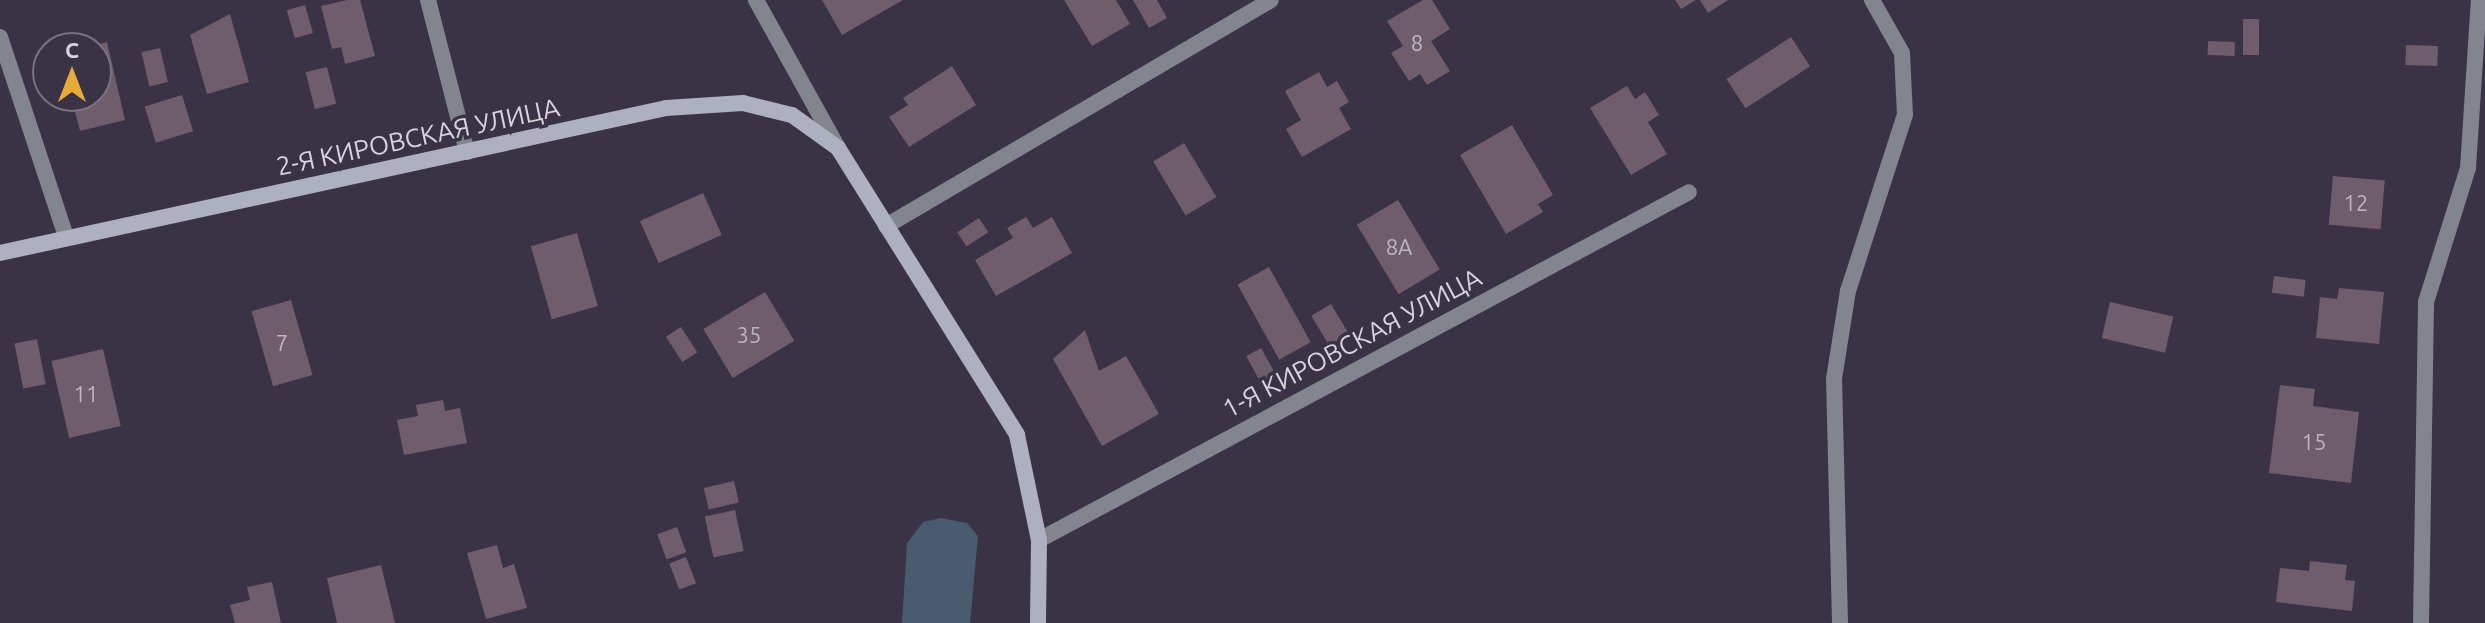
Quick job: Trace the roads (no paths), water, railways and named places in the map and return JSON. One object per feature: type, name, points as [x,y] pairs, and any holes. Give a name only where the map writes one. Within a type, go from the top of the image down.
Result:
[{"type":"street","points":[[428,0],[467,152]]},
{"type":"street","points":[[756,0],[838,148],[1017,435],[1039,540],[1038,623]]},
{"type":"street","points":[[886,226],[1271,0]]},
{"type":"street","points":[[1840,623],[1834,379],[1848,291],[1905,115],[1902,53],[1872,0]]},
{"type":"street","points":[[2421,623],[2426,302],[2468,168],[2479,0]]},
{"type":"street","points":[[0,37],[66,237]]},
{"type":"street","name":"2-Я КИРОВСКАЯ УЛИЦА","points":[[0,253],[666,108],[743,103],[792,115],[838,148]]},
{"type":"street","name":"1-Я КИРОВСКАЯ УЛИЦА","points":[[1039,540],[1689,192]]},
{"type":"water","points":[[941,518],[967,523],[978,536],[970,623],[902,623],[907,543],[923,522]]}]
